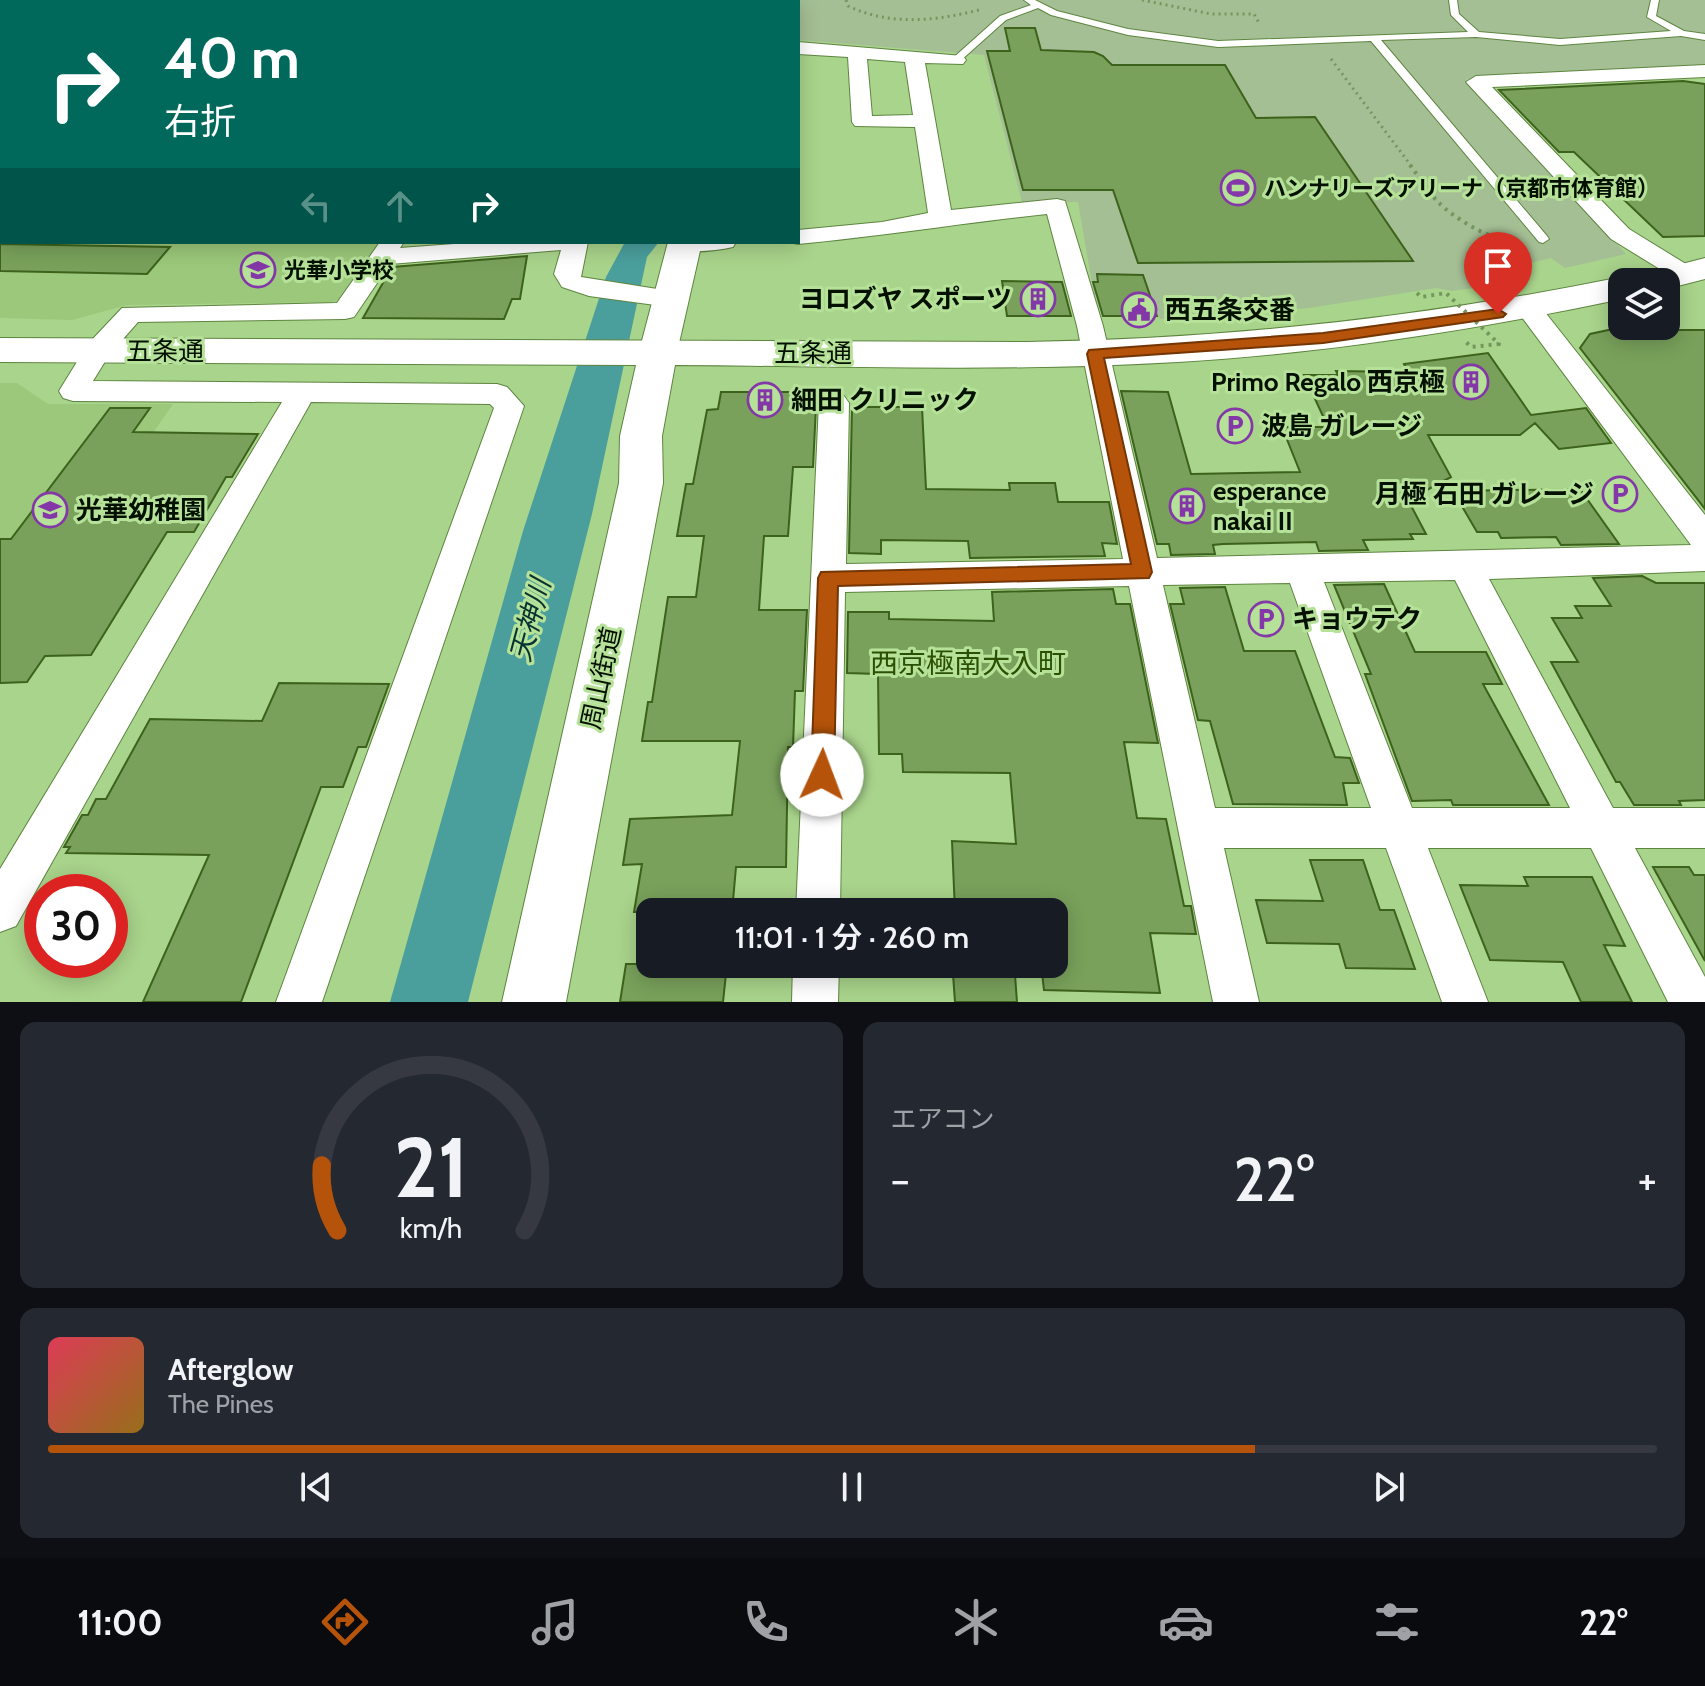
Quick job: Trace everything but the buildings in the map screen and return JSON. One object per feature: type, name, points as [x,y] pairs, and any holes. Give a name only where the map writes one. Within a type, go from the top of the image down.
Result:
[{"type":"main road","name":"周山街道","points":[[534,1002],[641,483],[641,436],[650,352],[663,298],[682,265],[685,244]]},
{"type":"main road","name":"五条通","points":[[0,350],[650,352],[1092,340],[1167,351],[1323,338],[1528,308],[1608,291]]},
{"type":"street","points":[[800,48],[956,60]]},
{"type":"street","points":[[857,53],[862,122],[924,121]]},
{"type":"street","points":[[914,57],[941,218]]},
{"type":"street","points":[[1695,271],[1620,234],[1476,82],[1705,71]]},
{"type":"street","points":[[800,237],[1057,206],[1092,340],[1236,1002]]},
{"type":"street","points":[[299,1002],[509,406],[497,394],[73,391],[98,350],[131,314],[345,311],[388,249],[545,244]]},
{"type":"street","points":[[576,244],[567,274],[571,282],[589,288],[663,298]]},
{"type":"street","points":[[1528,308],[1705,539]]},
{"type":"street","points":[[0,910],[301,394]]},
{"type":"street","points":[[818,898],[834,403]]},
{"type":"street","points":[[828,578],[1465,566],[1705,558]]},
{"type":"street","points":[[1465,566],[1693,1002]]},
{"type":"street","points":[[1302,569],[1465,1002]]},
{"type":"street","points":[[1198,828],[1705,828]]},
{"type":"street","points":[[815,1002],[816,978]]},
{"type":"lane","points":[[1028,0],[1054,13],[1128,32],[1218,44],[1476,34],[1560,42],[1681,33],[1705,37]]},
{"type":"lane","points":[[1453,0],[1455,15],[1476,34]]},
{"type":"lane","points":[[1655,0],[1651,17],[1681,33]]},
{"type":"lane","points":[[956,60],[1003,18],[1039,5]]},
{"type":"lane","points":[[1374,38],[1543,239]]},
{"type":"path","points":[[846,0],[848,6],[861,14],[890,19],[938,18],[986,8]]},
{"type":"path","points":[[1142,0],[1211,14],[1254,14]]},
{"type":"path","points":[[1316,38],[1439,203],[1482,232],[1505,242],[1543,239]]},
{"type":"path","points":[[1417,293],[1421,297],[1446,293],[1499,344],[1471,347],[1466,342]]},
{"type":"shaded area","points":[[800,0],[1705,0],[1705,65],[1466,79],[1626,254],[1565,268],[1551,258],[1493,272],[1499,280],[1494,285],[1452,291],[1436,288],[1309,308],[1160,319],[1153,297],[1094,295],[1078,202],[1022,202],[984,55],[800,40]]},
{"type":"shaded area","points":[[0,244],[380,244],[341,299],[333,302],[127,305],[72,320],[0,318]]},
{"type":"shaded area","name":"光華幼稚園","points":[[0,383],[17,383],[48,404],[173,404],[0,653]]},
{"type":"water","name":"天神川","points":[[624,244],[657,244],[647,257],[592,514],[468,1002],[390,1002],[523,531],[606,277]]},
{"type":"place","name":"ハンナリーズアリーナ（京都市体育館）","points":[[1238,188]]},
{"type":"place","name":"光華小学校","points":[[258,270]]},
{"type":"place","name":"ヨロズヤ スポーツ","points":[[1038,299]]},
{"type":"place","name":"西五条交番","points":[[1139,310]]},
{"type":"place","name":"Primo Regalo 西京極","points":[[1471,382]]},
{"type":"place","name":"細田 クリニック","points":[[765,400]]},
{"type":"place","name":"波島 ガレージ","points":[[1235,426]]},
{"type":"place","name":"月極 石田 ガレージ","points":[[1620,494]]},
{"type":"place","name":"esperance nakai II","points":[[1187,506]]},
{"type":"place","name":"光華幼稚園","points":[[50,510]]},
{"type":"place","name":"キョウテク","points":[[1266,619]]},
{"type":"district","name":"西京極南大入町","points":[[968,663]]},
{"type":"route","points":[[822,775],[828,578],[1142,572],[1095,354],[1323,338],[1498,314]]}]
